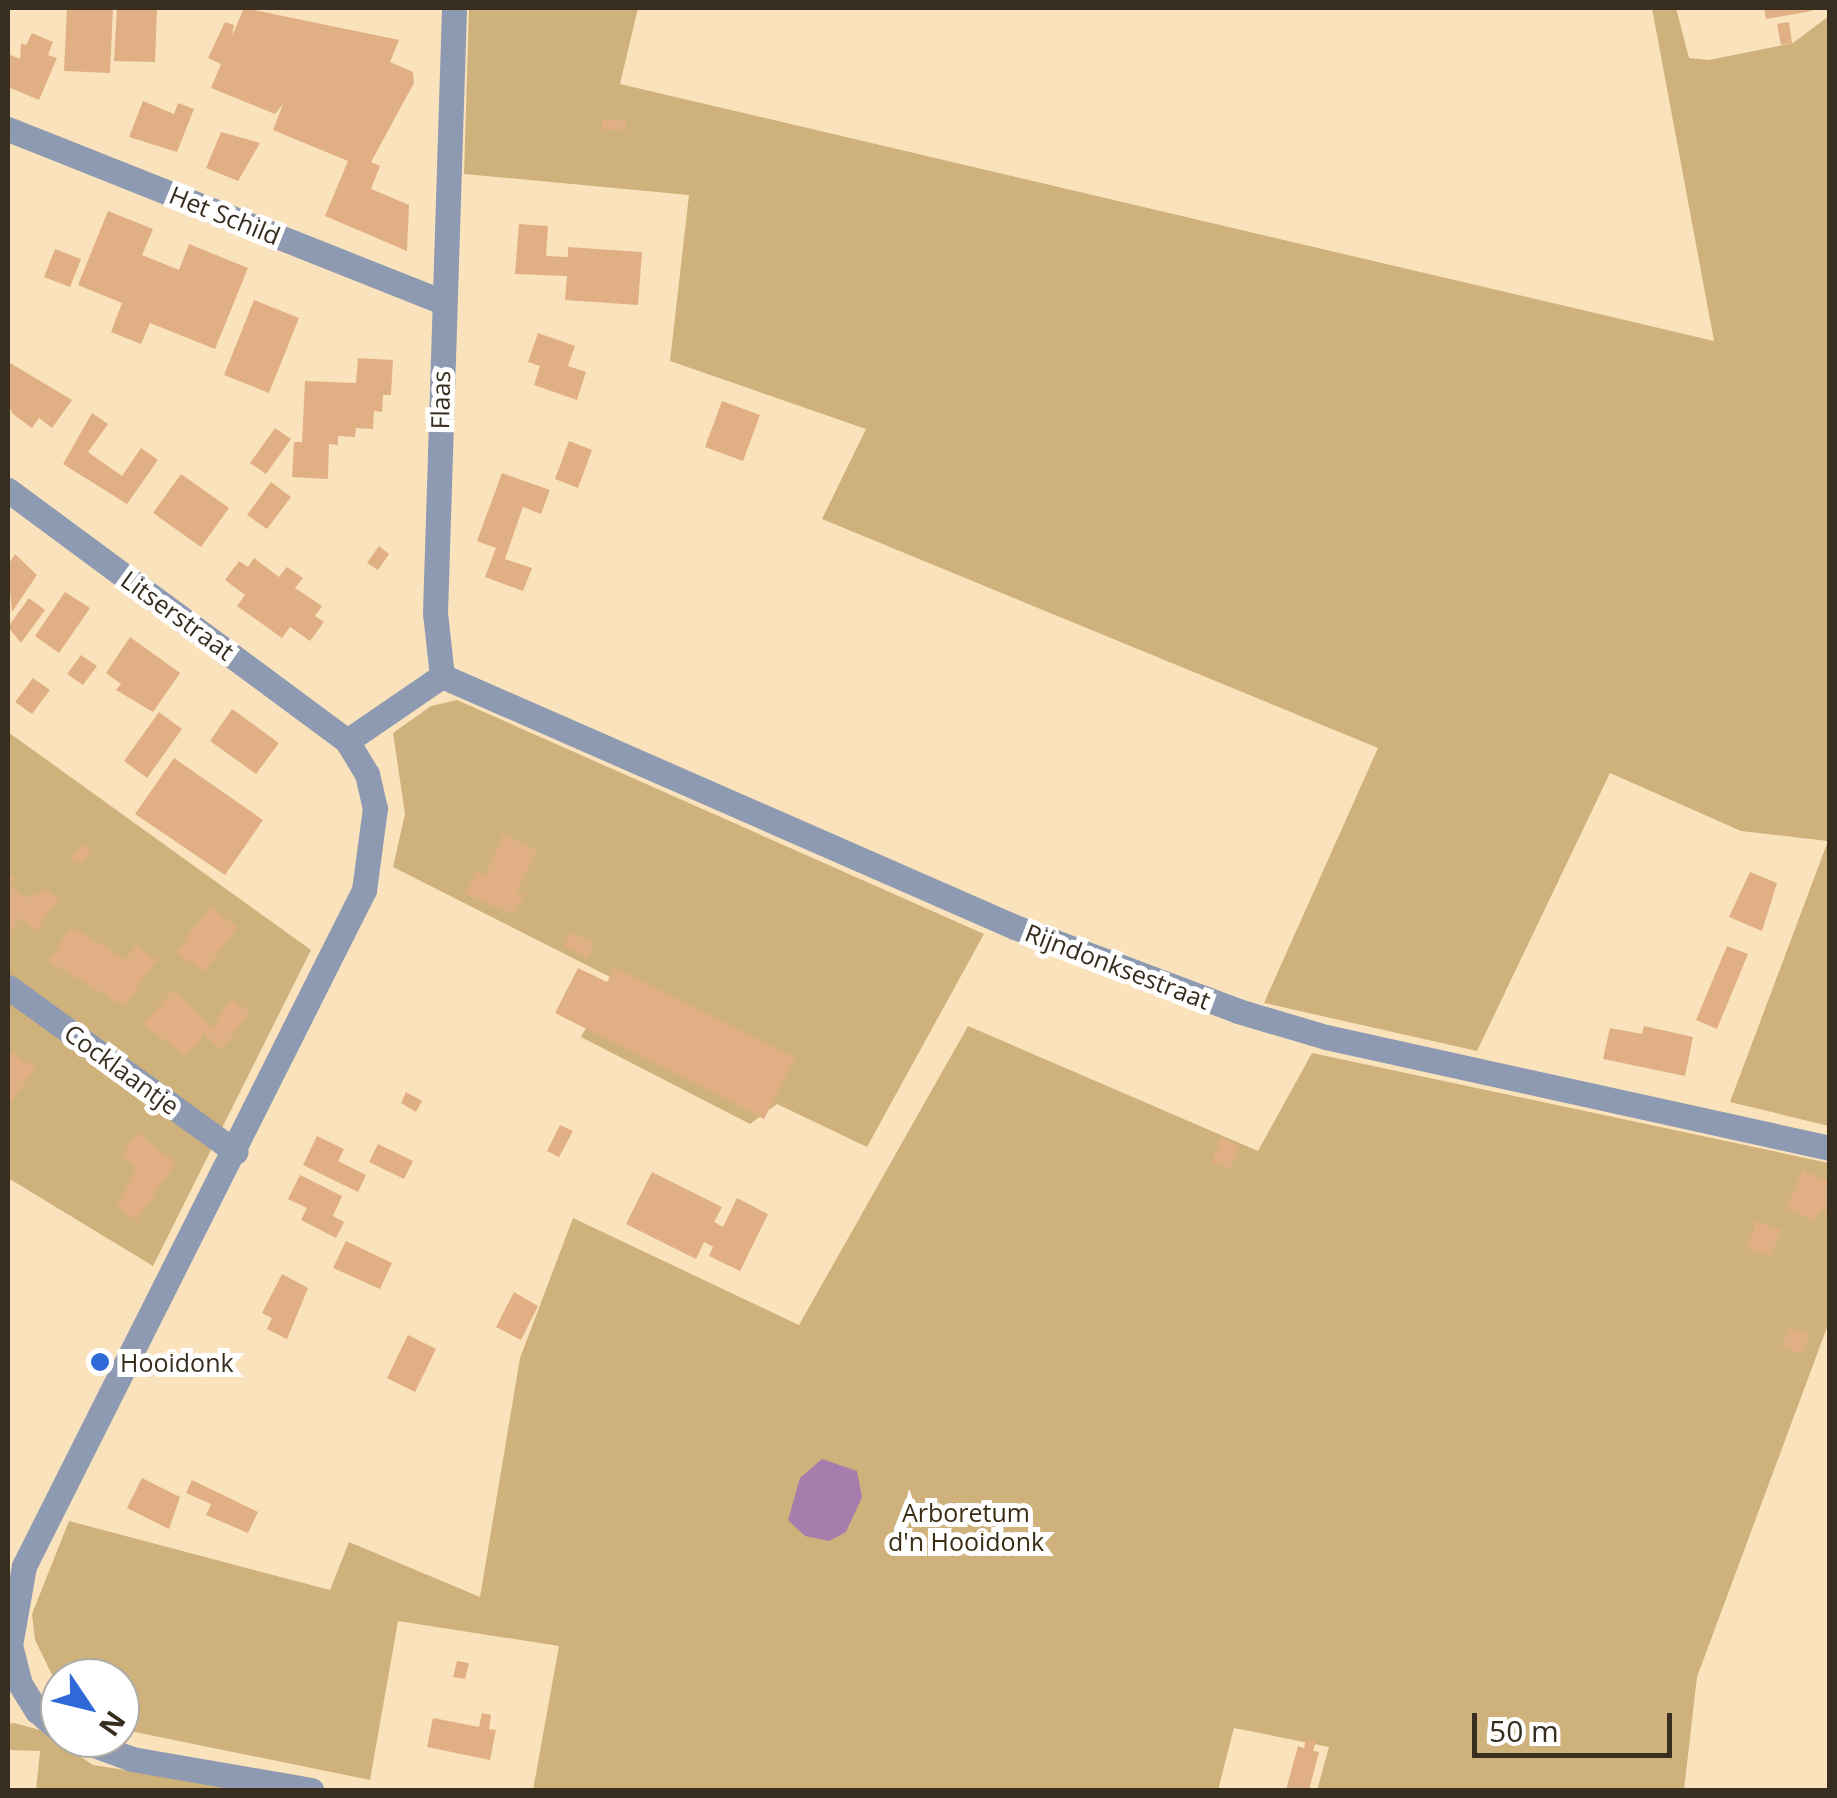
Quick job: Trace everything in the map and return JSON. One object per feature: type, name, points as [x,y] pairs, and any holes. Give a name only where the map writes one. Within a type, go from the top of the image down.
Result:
[{"type":"street","name":"Flaas","points":[[442,676],[434,614],[454,8]]},
{"type":"street","name":"Het Schild","points":[[8,129],[442,302]]},
{"type":"street","name":"Litserstraat","points":[[8,490],[347,741]]},
{"type":"street","points":[[40,1717],[17,1702],[10,1645],[24,1566],[236,1152],[364,890],[375,808],[367,774],[347,741],[442,676]]},
{"type":"street","name":"Rijndonksestraat","points":[[442,676],[1016,927],[1238,1011],[1326,1037],[1830,1148]]},
{"type":"street","name":"Cocklaantje","points":[[8,987],[236,1152]]},
{"type":"street","points":[[129,1758],[311,1790]]},
{"type":"green space","points":[[469,8],[638,8],[620,84],[1714,341],[1652,8],[1676,8],[1689,58],[1709,60],[1793,43],[1829,16],[1829,1126],[1730,1102],[1828,841],[1741,831],[1610,773],[1477,1051],[1264,1003],[1378,748],[822,519],[866,429],[670,361],[689,195],[464,174]]},
{"type":"green space","points":[[457,700],[984,934],[867,1147],[777,1104],[750,1124],[581,1037],[614,979],[393,867],[405,814],[393,733],[431,706]]},
{"type":"green space","points":[[8,732],[311,950],[153,1266],[8,1178]]},
{"type":"green space","name":"Arboretum d'n Hooidonk","points":[[968,1026],[1258,1151],[1312,1053],[1829,1163],[1829,1322],[1697,1677],[1684,1790],[1317,1790],[1329,1747],[1234,1728],[1218,1790],[533,1790],[559,1646],[398,1621],[370,1780],[140,1733],[140,1658],[44,1658],[35,1640],[32,1614],[69,1521],[330,1590],[349,1542],[480,1597],[520,1358],[573,1218],[799,1325]]},
{"type":"green space","points":[[8,1724],[40,1730],[40,1751],[8,1750]]},
{"type":"green space","points":[[40,1751],[40,1758],[82,1758],[93,1765],[250,1790],[36,1790]]},
{"type":"shaded area","points":[[822,1459],[857,1471],[862,1497],[846,1532],[829,1541],[805,1536],[788,1520],[800,1478]]},
{"type":"building","points":[[67,8],[113,8],[110,73],[64,71]]},
{"type":"building","points":[[117,8],[157,8],[155,62],[114,61]]},
{"type":"building","points":[[244,8],[399,40],[390,62],[413,72],[414,83],[371,162],[380,166],[371,189],[409,205],[407,251],[325,216],[348,161],[273,130],[283,104],[275,114],[211,88],[221,64],[208,58],[225,22],[234,25],[232,36]]},
{"type":"building","points":[[1764,8],[1812,8],[1812,11],[1766,19]]},
{"type":"building","points":[[1789,22],[1792,43],[1781,45],[1777,24]]},
{"type":"building","points":[[32,33],[53,42],[48,55],[57,58],[39,100],[8,87],[8,54],[20,59],[21,43],[26,45]]},
{"type":"building","points":[[143,101],[174,114],[178,103],[194,109],[177,152],[129,137]]},
{"type":"building","points":[[602,119],[626,121],[626,131],[602,129]]},
{"type":"building","points":[[221,132],[260,143],[238,181],[206,168]]},
{"type":"building","points":[[108,211],[153,229],[142,255],[179,270],[189,244],[248,268],[215,349],[150,323],[141,344],[111,332],[122,303],[78,285]]},
{"type":"building","points":[[519,224],[548,226],[546,256],[568,257],[568,247],[642,252],[638,305],[565,300],[567,276],[515,274]]},
{"type":"building","points":[[55,249],[81,259],[70,287],[44,277]]},
{"type":"building","points":[[254,300],[299,318],[269,393],[224,375]]},
{"type":"building","points":[[538,333],[575,346],[568,366],[586,372],[577,400],[534,385],[540,366],[528,362]]},
{"type":"building","points":[[358,358],[393,360],[391,395],[383,395],[382,412],[374,411],[373,429],[356,428],[355,437],[338,436],[338,445],[329,444],[328,479],[292,477],[294,442],[302,442],[305,381],[356,383]]},
{"type":"building","points":[[10,363],[72,400],[52,428],[39,418],[32,428],[13,414],[8,405]]},
{"type":"building","points":[[722,401],[760,415],[743,461],[705,447]]},
{"type":"building","points":[[92,413],[108,424],[88,452],[122,476],[141,448],[158,460],[127,504],[63,464]]},
{"type":"building","points":[[275,428],[291,439],[266,474],[250,463]]},
{"type":"building","points":[[569,441],[592,450],[578,488],[555,479]]},
{"type":"building","points":[[502,473],[550,490],[541,514],[523,507],[505,559],[532,568],[523,591],[485,577],[496,548],[477,541]]},
{"type":"building","points":[[181,474],[229,508],[201,547],[153,513]]},
{"type":"building","points":[[271,482],[291,497],[267,529],[247,515]]},
{"type":"building","points":[[379,546],[389,554],[378,570],[367,563]]},
{"type":"building","points":[[15,554],[37,575],[12,612],[8,565]]},
{"type":"building","points":[[254,558],[279,577],[287,567],[303,578],[295,588],[322,606],[315,616],[324,622],[310,641],[290,627],[282,638],[237,606],[245,595],[225,580],[239,561],[248,567]]},
{"type":"building","points":[[65,592],[90,608],[59,653],[35,636]]},
{"type":"building","points":[[29,598],[45,610],[21,643],[8,627]]},
{"type":"building","points":[[130,637],[180,673],[153,712],[116,690],[121,684],[106,673]]},
{"type":"building","points":[[81,655],[97,666],[83,685],[67,674]]},
{"type":"building","points":[[33,678],[50,690],[32,714],[15,702]]},
{"type":"building","points":[[232,709],[279,743],[256,774],[210,741]]},
{"type":"building","points":[[159,712],[182,729],[147,778],[124,761]]},
{"type":"building","points":[[174,758],[263,820],[225,875],[135,814]]},
{"type":"building","points":[[503,834],[537,851],[517,891],[524,895],[514,914],[464,894],[476,871],[486,875]]},
{"type":"building","points":[[81,844],[91,850],[80,865],[70,859]]},
{"type":"building","points":[[1750,872],[1777,883],[1762,931],[1729,917]]},
{"type":"building","points":[[8,873],[15,878],[9,886],[26,898],[45,889],[59,898],[36,931],[20,918],[8,937]]},
{"type":"building","points":[[210,907],[237,927],[204,972],[176,952]]},
{"type":"building","points":[[72,927],[126,959],[136,946],[157,960],[124,1006],[48,961]]},
{"type":"building","points":[[571,932],[594,944],[587,958],[564,946]]},
{"type":"building","points":[[1727,946],[1748,954],[1717,1029],[1696,1020]]},
{"type":"building","points":[[615,967],[795,1058],[764,1119],[555,1013],[578,968],[607,982]]},
{"type":"building","points":[[173,990],[211,1028],[232,999],[250,1012],[222,1050],[202,1032],[201,1043],[185,1055],[143,1024]]},
{"type":"building","points":[[1644,1026],[1693,1037],[1685,1076],[1603,1059],[1610,1028],[1642,1034]]},
{"type":"building","points":[[12,1052],[35,1068],[8,1107],[8,1058]]},
{"type":"building","points":[[406,1092],[422,1101],[416,1112],[401,1103]]},
{"type":"building","points":[[560,1125],[573,1131],[559,1157],[547,1151]]},
{"type":"building","points":[[137,1133],[176,1162],[137,1220],[117,1207],[136,1166],[122,1156]]},
{"type":"building","points":[[317,1136],[344,1149],[338,1161],[366,1175],[358,1192],[303,1165]]},
{"type":"building","points":[[1221,1138],[1240,1146],[1230,1169],[1212,1162]]},
{"type":"building","points":[[378,1144],[413,1161],[404,1179],[369,1162]]},
{"type":"building","points":[[1803,1170],[1830,1182],[1830,1213],[1821,1209],[1815,1221],[1786,1208]]},
{"type":"building","points":[[652,1172],[722,1207],[714,1222],[723,1227],[737,1198],[768,1214],[740,1271],[709,1256],[713,1247],[704,1242],[696,1259],[626,1224]]},
{"type":"building","points":[[300,1175],[342,1196],[333,1216],[344,1222],[336,1238],[301,1220],[307,1208],[288,1199]]},
{"type":"building","points":[[1756,1221],[1781,1230],[1771,1257],[1747,1248]]},
{"type":"building","points":[[346,1241],[392,1263],[380,1289],[333,1268]]},
{"type":"building","points":[[282,1274],[308,1288],[287,1339],[267,1329],[272,1318],[262,1313]]},
{"type":"building","points":[[514,1292],[538,1306],[521,1340],[496,1327]]},
{"type":"building","points":[[1789,1327],[1809,1335],[1802,1354],[1782,1347]]},
{"type":"building","points":[[408,1335],[436,1349],[415,1392],[387,1378]]},
{"type":"building","points":[[142,1478],[180,1497],[169,1529],[127,1508]]},
{"type":"building","points":[[192,1480],[258,1512],[248,1533],[206,1515],[211,1504],[186,1493]]},
{"type":"building","points":[[457,1661],[469,1663],[465,1679],[453,1677]]},
{"type":"building","points":[[482,1713],[491,1715],[489,1729],[496,1730],[490,1760],[427,1747],[433,1718],[479,1727]]},
{"type":"building","points":[[1306,1739],[1316,1741],[1313,1751],[1319,1752],[1309,1790],[1286,1790],[1298,1746],[1304,1748]]},
{"type":"place","name":"Hooidonk","points":[[100,1362]]}]
